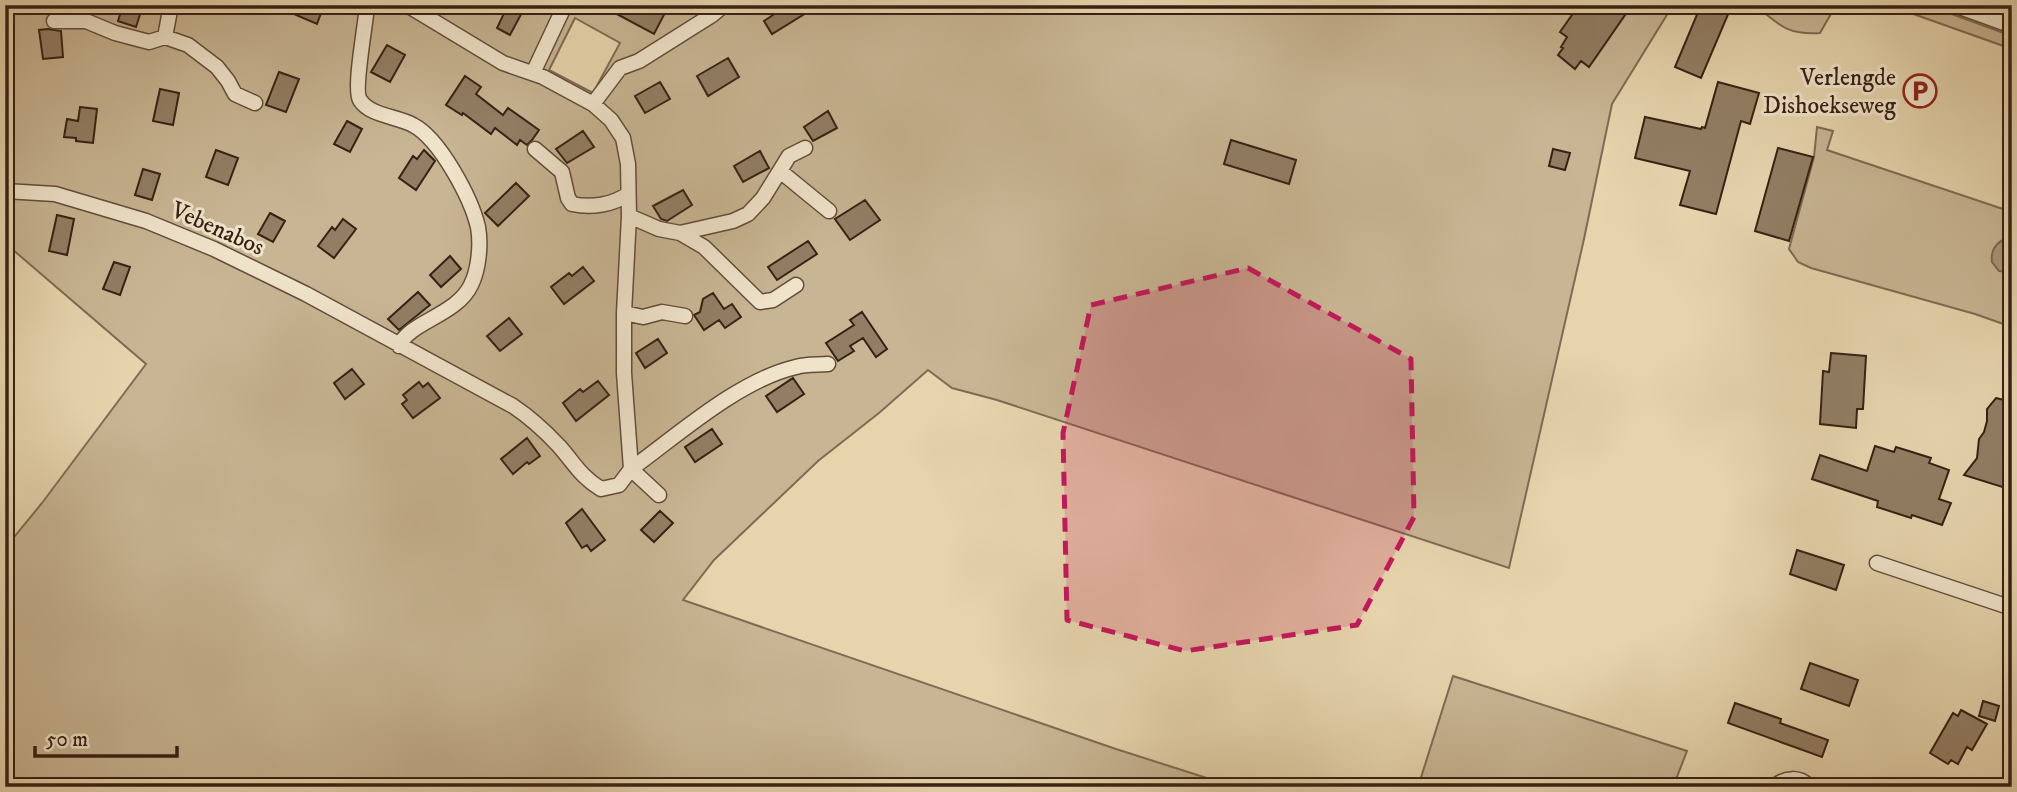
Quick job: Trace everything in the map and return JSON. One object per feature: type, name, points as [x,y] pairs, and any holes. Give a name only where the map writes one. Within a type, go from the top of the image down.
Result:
[{"type":"street","points":[[165,37],[171,5]]},
{"type":"street","points":[[367,5],[356,83],[359,99],[370,109],[416,126],[437,148],[455,173],[472,206],[478,230],[479,253],[472,284],[460,302],[406,335],[399,346]]},
{"type":"street","points":[[407,5],[503,63],[533,73],[593,104],[611,120],[622,138],[628,164],[624,373],[631,469],[659,495]]},
{"type":"street","points":[[533,73],[565,5]]},
{"type":"street","points":[[593,104],[620,68],[639,61],[724,5]]},
{"type":"street","points":[[1954,5],[2012,26]]},
{"type":"street","points":[[54,22],[86,21],[115,33],[149,42],[165,37],[188,45],[217,67],[235,94],[255,103]]},
{"type":"street","points":[[680,233],[733,222],[748,214],[763,198],[789,156],[805,148]]},
{"type":"street","points":[[535,149],[562,172],[572,204],[583,206],[616,202],[628,194]]},
{"type":"street","points":[[780,171],[829,211]]},
{"type":"street","name":"Vebenabos","points":[[5,191],[54,194],[146,221],[225,254],[306,294],[513,406],[537,423],[586,480],[601,489],[619,485],[631,469],[730,396],[766,376],[797,366],[828,364]]},
{"type":"street","points":[[629,216],[659,229],[680,233],[704,247],[760,302],[774,300],[796,285]]},
{"type":"street","points":[[624,313],[643,317],[662,312],[685,316]]},
{"type":"street","points":[[1877,563],[2012,608]]},
{"type":"street","points":[[1774,787],[1783,780],[1798,779],[1810,787]]},
{"type":"highlighted area","points":[[1248,268],[1411,359],[1414,517],[1357,625],[1185,651],[1067,620],[1063,433],[1091,305]]},
{"type":"shaded area","points":[[5,5],[1673,5],[1612,104],[1509,568],[997,400],[952,388],[928,370],[818,461],[714,560],[683,600],[1116,749],[1235,787],[5,787],[5,548],[146,364],[5,243]],"holes":[[[575,18],[620,43],[593,93],[549,70]]]},
{"type":"shaded area","points":[[1755,5],[1836,5],[1820,33],[1809,33],[1784,27]]},
{"type":"shaded area","points":[[1888,5],[1927,5],[2012,36],[2012,49]]},
{"type":"shaded area","points":[[1817,127],[1833,131],[1827,150],[2012,212],[2012,236],[2004,238],[2004,272],[2012,272],[2012,327],[1798,262],[1789,249],[1814,157]]},
{"type":"shaded area","points":[[2012,236],[2012,272],[1999,271],[1992,262],[1992,252],[1999,242]]},
{"type":"shaded area","points":[[1453,676],[1687,751],[1673,787],[1418,787]]},
{"type":"building","points":[[123,5],[143,5],[136,27],[118,21]]},
{"type":"building","points":[[273,5],[324,5],[317,24]]},
{"type":"building","points":[[508,5],[526,5],[510,35],[497,28]]},
{"type":"building","points":[[600,5],[669,5],[654,34]]},
{"type":"building","points":[[767,5],[819,5],[772,34],[764,21],[773,15]]},
{"type":"building","points":[[1579,5],[1632,5],[1589,67],[1581,61],[1575,69],[1558,55],[1567,37],[1560,32]]},
{"type":"building","points":[[1701,5],[1732,5],[1701,78],[1675,67]]},
{"type":"building","points":[[39,30],[61,31],[63,57],[43,59]]},
{"type":"building","points":[[387,45],[405,55],[390,82],[371,72]]},
{"type":"building","points":[[728,58],[739,77],[708,96],[697,76]]},
{"type":"building","points":[[279,72],[299,79],[286,112],[266,105]]},
{"type":"building","points":[[465,76],[481,87],[476,94],[503,115],[508,108],[539,130],[527,145],[520,140],[517,145],[495,128],[491,134],[463,113],[462,115],[446,105]]},
{"type":"building","points":[[660,82],[670,99],[645,113],[635,96]]},
{"type":"building","points":[[1718,82],[1759,93],[1750,124],[1741,121],[1716,214],[1680,205],[1690,171],[1635,158],[1645,117],[1705,128]]},
{"type":"building","points":[[160,89],[179,93],[173,125],[153,121]]},
{"type":"building","points":[[80,107],[97,109],[93,143],[64,137],[67,119],[78,121]]},
{"type":"building","points":[[828,111],[837,128],[813,141],[804,127]]},
{"type":"building","points":[[347,121],[362,129],[350,152],[334,144]]},
{"type":"building","points":[[583,131],[594,147],[567,163],[556,149]]},
{"type":"building","points":[[1231,140],[1296,160],[1289,184],[1224,164]]},
{"type":"building","points":[[1778,148],[1813,157],[1789,241],[1755,231]]},
{"type":"building","points":[[1553,149],[1570,153],[1565,170],[1549,166]]},
{"type":"building","points":[[216,150],[238,158],[228,185],[206,177]]},
{"type":"building","points":[[424,150],[435,161],[416,190],[399,178],[413,156],[417,159]]},
{"type":"building","points":[[760,151],[769,168],[743,182],[734,166]]},
{"type":"building","points":[[143,169],[160,174],[152,200],[135,195]]},
{"type":"building","points":[[516,183],[529,196],[498,226],[485,213]]},
{"type":"building","points":[[683,190],[692,205],[667,221],[661,219],[653,206]]},
{"type":"building","points":[[865,200],[880,220],[850,240],[835,219]]},
{"type":"building","points":[[270,213],[285,221],[273,242],[258,234]]},
{"type":"building","points":[[57,215],[74,219],[67,255],[49,251]]},
{"type":"building","points":[[343,219],[356,229],[334,258],[318,246],[332,227],[335,230]]},
{"type":"building","points":[[808,241],[817,254],[777,280],[768,267]]},
{"type":"building","points":[[450,256],[461,269],[441,287],[430,275]]},
{"type":"building","points":[[114,262],[130,267],[120,295],[103,289]]},
{"type":"building","points":[[583,267],[594,281],[564,304],[551,287],[569,273],[572,276]]},
{"type":"building","points":[[418,292],[430,305],[399,330],[388,319]]},
{"type":"building","points":[[713,293],[724,309],[732,304],[741,317],[725,328],[719,320],[704,330],[694,315],[700,312],[703,299]]},
{"type":"building","points":[[862,312],[887,349],[876,357],[863,338],[850,346],[854,351],[838,361],[826,343],[854,325],[850,320]]},
{"type":"building","points":[[509,318],[522,334],[500,351],[487,336]]},
{"type":"building","points":[[658,339],[667,353],[645,368],[636,353]]},
{"type":"building","points":[[1831,353],[1866,356],[1863,409],[1857,409],[1856,428],[1820,424],[1823,371],[1829,372]]},
{"type":"building","points":[[352,369],[364,384],[345,399],[334,383]]},
{"type":"building","points":[[793,378],[804,394],[777,412],[766,396]]},
{"type":"building","points":[[598,381],[609,395],[576,421],[563,403],[580,389],[583,392]]},
{"type":"building","points":[[419,382],[423,387],[428,383],[440,398],[413,418],[402,404],[407,400],[403,395]]},
{"type":"building","points":[[1996,398],[2012,402],[2012,490],[1964,475],[1977,458],[1979,439],[1987,421],[1987,409]]},
{"type":"building","points":[[712,429],[722,444],[695,462],[685,447]]},
{"type":"building","points":[[527,438],[540,456],[529,464],[527,462],[513,474],[501,459]]},
{"type":"building","points":[[1875,446],[1894,452],[1896,447],[1931,458],[1929,463],[1949,470],[1939,499],[1951,503],[1942,525],[1877,507],[1878,501],[1812,479],[1820,455],[1867,471]]},
{"type":"building","points":[[582,509],[605,540],[591,551],[587,545],[582,548],[566,523]]},
{"type":"building","points":[[660,511],[673,523],[654,542],[641,530]]},
{"type":"building","points":[[1797,550],[1844,565],[1836,590],[1790,574]]},
{"type":"building","points":[[1810,663],[1858,680],[1849,706],[1801,689]]},
{"type":"building","points":[[1983,701],[1999,706],[1995,721],[1979,716]]},
{"type":"building","points":[[1735,703],[1781,719],[1780,723],[1828,740],[1822,757],[1728,723]]},
{"type":"building","points":[[1961,710],[1987,724],[1972,750],[1967,747],[1958,764],[1951,760],[1948,764],[1930,753],[1953,713],[1958,716]]},
{"type":"place","name":"Verlengde Dishoekseweg","points":[[1920,91]]}]
